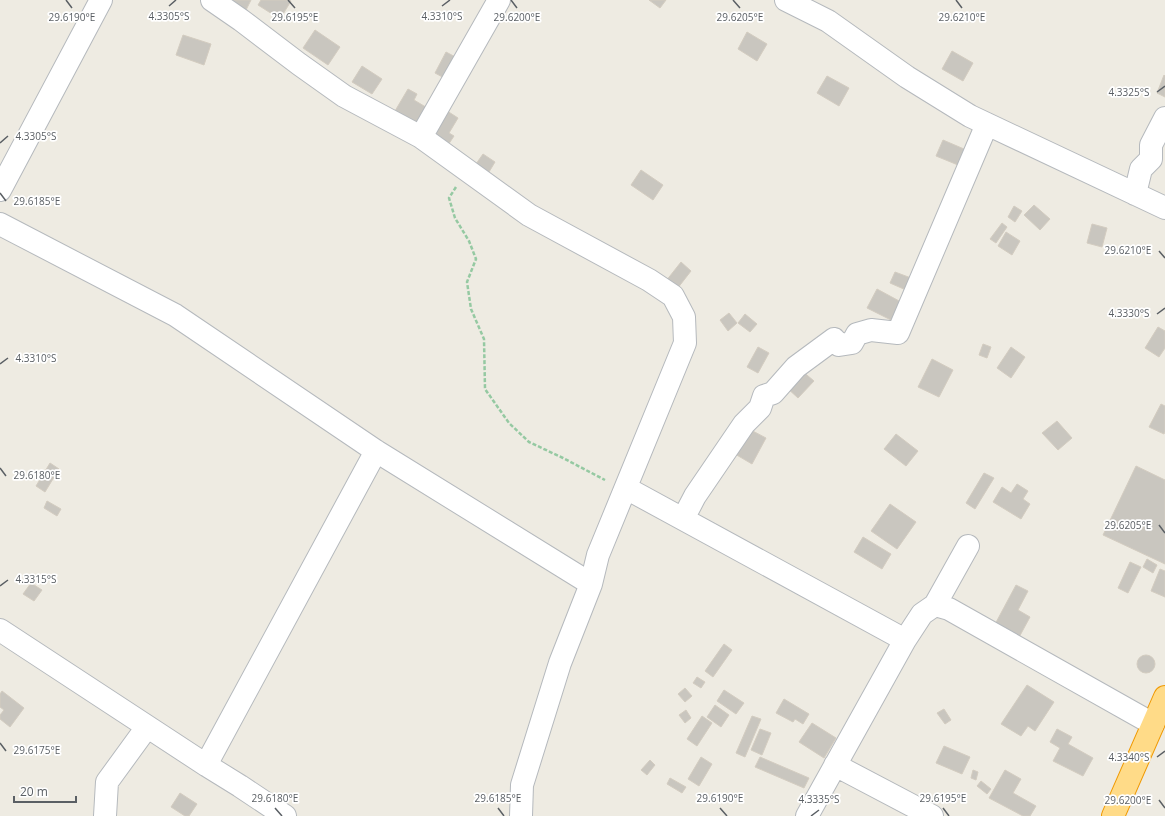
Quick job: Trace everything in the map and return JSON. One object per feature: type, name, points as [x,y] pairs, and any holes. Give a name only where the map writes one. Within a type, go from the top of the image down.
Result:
[{"type":"highway","points":[[1113,816],[1165,697]]},
{"type":"street","points":[[0,190],[101,0]]},
{"type":"street","points":[[212,0],[344,96],[421,137],[528,215],[649,280],[673,296],[684,317],[685,343],[598,555],[591,584],[560,663],[522,785],[520,816]]},
{"type":"street","points":[[786,0],[828,21],[907,77],[970,116],[1165,208]]},
{"type":"street","points":[[421,137],[495,1]]},
{"type":"street","points":[[1135,194],[1141,169],[1151,159],[1151,145],[1165,118]]},
{"type":"street","points":[[683,519],[695,496],[744,424],[760,408],[764,396],[773,393],[796,367],[834,339],[839,346],[852,343],[857,334],[871,330],[898,333],[987,124]]},
{"type":"street","points":[[0,224],[175,315],[376,451],[591,584]]},
{"type":"street","points":[[206,765],[376,451]]},
{"type":"street","points":[[626,488],[905,640]]},
{"type":"street","points":[[807,816],[905,640],[922,614],[935,605],[968,546]]},
{"type":"street","points":[[935,605],[949,609],[1153,724]]},
{"type":"street","points":[[0,630],[285,816]]},
{"type":"street","points":[[104,816],[107,782],[147,727]]},
{"type":"street","points":[[835,765],[932,816]]},
{"type":"path","points":[[468,171],[449,198],[455,218],[470,241],[476,259],[467,282],[471,309],[484,339],[485,389],[510,423],[529,442],[610,483],[626,488]]},
{"type":"building","points":[[222,0],[251,0],[245,12]]},
{"type":"building","points":[[261,0],[291,1],[280,19],[258,5]]},
{"type":"building","points":[[649,0],[666,0],[660,8]]},
{"type":"building","points":[[315,30],[340,47],[328,65],[303,48]]},
{"type":"building","points":[[747,32],[767,44],[757,61],[738,49]]},
{"type":"building","points":[[183,35],[211,44],[204,65],[176,55]]},
{"type":"building","points":[[952,51],[973,63],[963,81],[942,69]]},
{"type":"building","points":[[446,52],[461,60],[450,81],[435,73]]},
{"type":"building","points":[[362,66],[382,79],[372,94],[352,82]]},
{"type":"building","points":[[1164,75],[1165,76],[1165,97],[1157,93]]},
{"type":"building","points":[[827,76],[849,88],[839,106],[817,93]]},
{"type":"building","points":[[408,89],[417,94],[414,100],[434,112],[424,129],[395,111]]},
{"type":"building","points":[[441,107],[458,118],[449,133],[454,136],[448,145],[426,131]]},
{"type":"building","points":[[943,140],[964,149],[958,165],[936,156]]},
{"type":"building","points":[[483,154],[495,162],[489,172],[476,164]]},
{"type":"building","points":[[641,170],[663,185],[653,200],[631,185]]},
{"type":"building","points":[[1034,205],[1050,219],[1040,230],[1024,215]]},
{"type":"building","points":[[1014,206],[1022,211],[1015,222],[1008,217]]},
{"type":"building","points":[[1002,223],[1007,227],[996,243],[990,239]]},
{"type":"building","points":[[1092,224],[1107,228],[1102,247],[1087,243]]},
{"type":"building","points":[[1006,232],[1020,241],[1012,255],[998,246]]},
{"type":"building","points":[[681,262],[691,271],[677,289],[666,281]]},
{"type":"building","points":[[895,272],[911,278],[906,290],[890,283]]},
{"type":"building","points":[[877,289],[901,302],[891,320],[867,308]]},
{"type":"building","points":[[729,313],[737,323],[728,331],[720,320]]},
{"type":"building","points":[[745,314],[757,324],[750,332],[738,323]]},
{"type":"building","points":[[1158,327],[1165,331],[1165,348],[1159,357],[1145,348]]},
{"type":"building","points":[[983,344],[991,347],[987,358],[979,355]]},
{"type":"building","points":[[758,347],[769,353],[758,373],[747,367]]},
{"type":"building","points":[[1011,347],[1025,357],[1011,378],[997,368]]},
{"type":"building","points":[[932,359],[953,370],[939,397],[918,387]]},
{"type":"building","points":[[801,370],[814,381],[798,398],[786,387]]},
{"type":"building","points":[[1161,404],[1165,406],[1164,434],[1149,427]]},
{"type":"building","points":[[1057,421],[1072,438],[1058,450],[1042,433]]},
{"type":"building","points":[[749,429],[766,438],[752,464],[735,454]]},
{"type":"building","points":[[896,434],[918,451],[906,466],[884,449]]},
{"type":"building","points":[[50,463],[59,469],[45,492],[36,486]]},
{"type":"building","points":[[1136,466],[1165,480],[1165,564],[1103,535]]},
{"type":"building","points":[[984,473],[994,478],[975,509],[966,503]]},
{"type":"building","points":[[1017,484],[1028,491],[1023,499],[1030,504],[1021,519],[993,502],[1002,487],[1011,493]]},
{"type":"building","points":[[47,501],[61,509],[57,516],[44,508]]},
{"type":"building","points":[[890,504],[916,522],[897,549],[871,531]]},
{"type":"building","points":[[863,537],[891,554],[882,569],[854,552]]},
{"type":"building","points":[[1147,559],[1157,565],[1153,573],[1143,567]]},
{"type":"building","points":[[1130,562],[1141,567],[1128,593],[1118,588]]},
{"type":"building","points":[[1160,569],[1165,571],[1165,597],[1151,591]]},
{"type":"building","points":[[31,583],[42,590],[34,601],[23,594]]},
{"type":"building","points":[[1016,585],[1028,591],[1018,610],[1030,617],[1017,641],[993,628]]},
{"type":"building","points":[[724,644],[732,650],[713,677],[705,671]]},
{"type":"building","points":[[1146,655],[1152,658],[1155,664],[1152,670],[1146,673],[1140,670],[1137,664],[1140,658]]},
{"type":"building","points":[[697,677],[705,682],[701,688],[693,683]]},
{"type":"building","points":[[1027,685],[1054,702],[1035,731],[1028,726],[1021,736],[1001,724]]},
{"type":"building","points":[[685,688],[692,696],[685,702],[678,694]]},
{"type":"building","points":[[724,690],[744,703],[736,714],[717,701]]},
{"type":"building","points":[[2,691],[24,708],[10,727],[0,719],[0,715],[4,710],[0,707],[0,694]]},
{"type":"building","points":[[784,699],[809,714],[803,724],[795,719],[793,722],[776,713]]},
{"type":"building","points":[[715,705],[729,715],[721,727],[707,717]]},
{"type":"building","points":[[944,709],[951,720],[945,724],[937,713]]},
{"type":"building","points":[[686,710],[691,718],[685,723],[679,715]]},
{"type":"building","points":[[702,716],[712,723],[697,746],[687,739]]},
{"type":"building","points":[[752,716],[761,719],[745,757],[736,753]]},
{"type":"building","points":[[812,723],[836,738],[824,758],[799,742]]},
{"type":"building","points":[[760,729],[771,733],[762,755],[751,750]]},
{"type":"building","points":[[1057,729],[1072,737],[1068,744],[1093,758],[1083,776],[1053,761],[1060,748],[1050,742]]},
{"type":"building","points":[[944,746],[970,757],[962,774],[936,763]]},
{"type":"building","points":[[701,757],[712,764],[699,786],[688,779]]},
{"type":"building","points":[[760,757],[809,778],[804,788],[755,767]]},
{"type":"building","points":[[650,760],[655,765],[647,775],[641,770]]},
{"type":"building","points":[[973,770],[978,772],[976,780],[971,778]]},
{"type":"building","points":[[1005,770],[1021,779],[1013,793],[1036,806],[1030,816],[1023,816],[989,798]]},
{"type":"building","points":[[670,778],[686,787],[682,793],[667,784]]},
{"type":"building","points":[[981,781],[991,789],[987,794],[977,786]]},
{"type":"building","points":[[180,793],[197,804],[189,816],[185,816],[171,807]]}]
